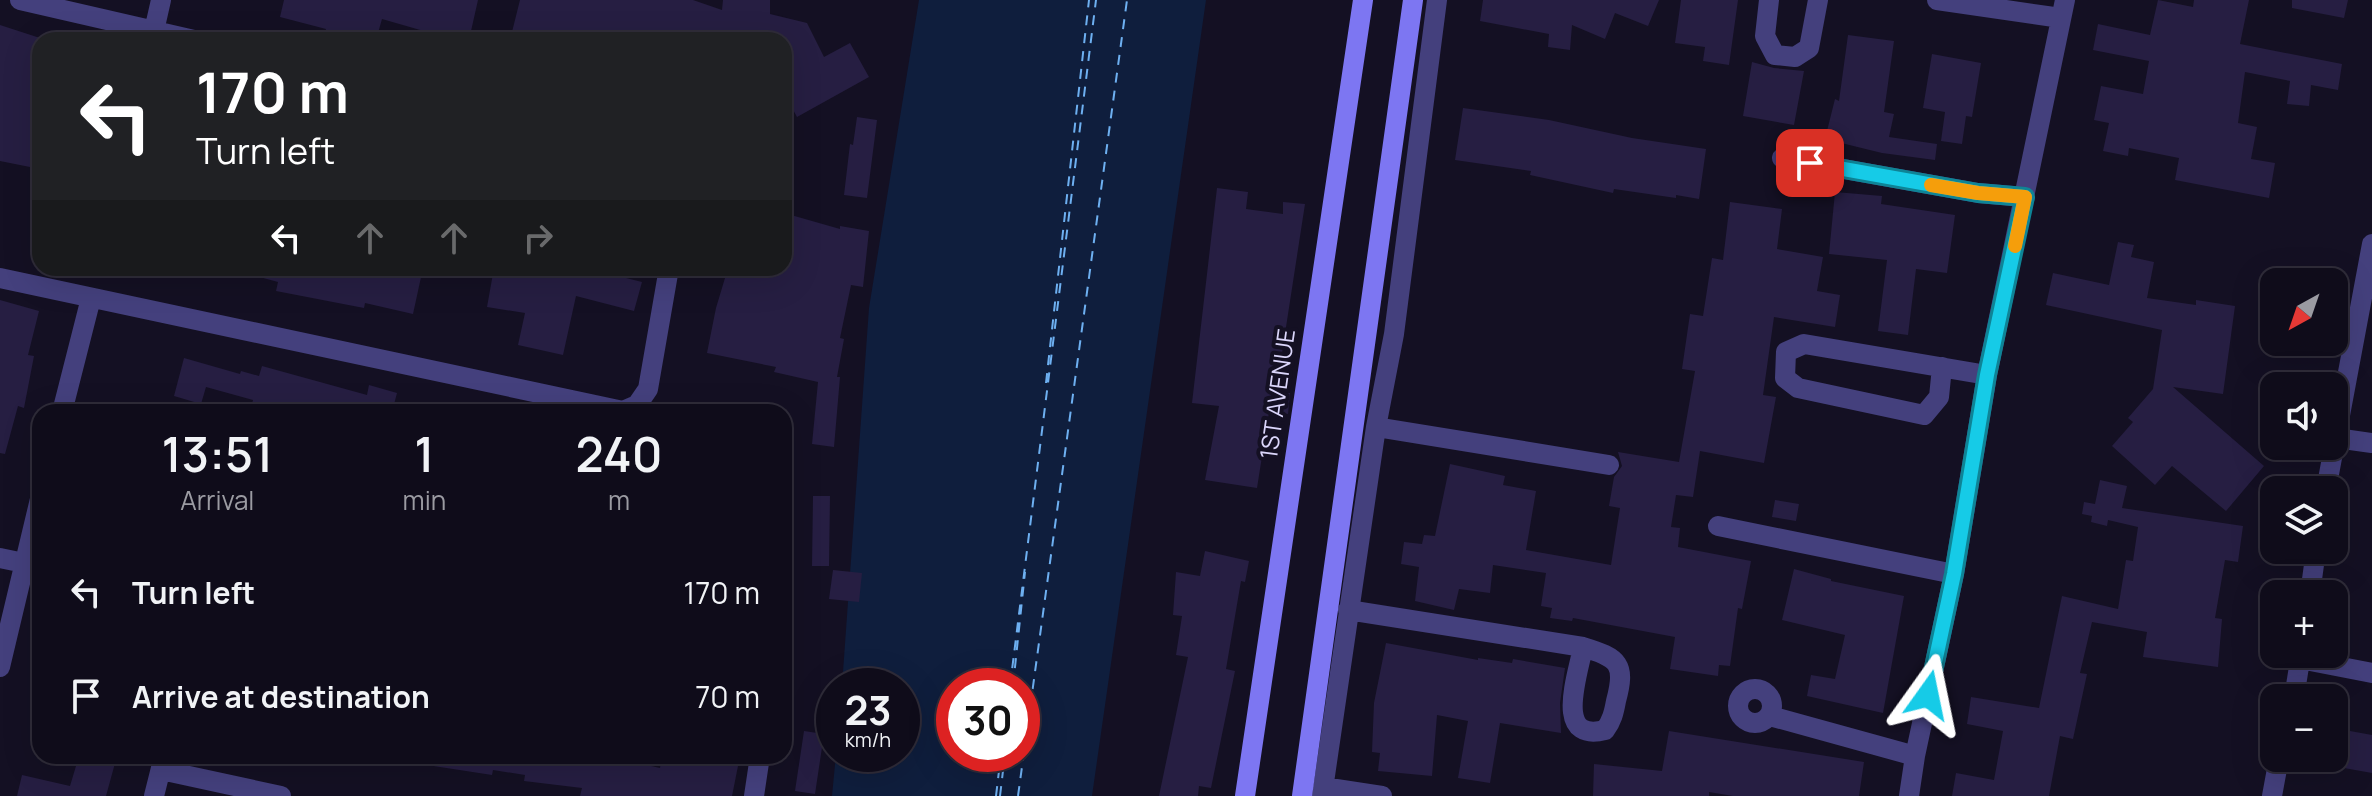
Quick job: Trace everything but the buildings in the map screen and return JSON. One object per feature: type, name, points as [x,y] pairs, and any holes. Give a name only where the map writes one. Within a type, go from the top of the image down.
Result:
[{"type":"main road","name":"1ST AVENUE","points":[[1245,796],[1363,0]]},
{"type":"main road","points":[[1302,796],[1413,0]]},
{"type":"street","points":[[20,0],[158,32]]},
{"type":"street","points":[[154,31],[161,0]]},
{"type":"street","points":[[1382,796],[1323,791],[1376,427],[1394,334],[1437,0]]},
{"type":"street","points":[[1769,0],[1765,36],[1775,55],[1795,57],[1809,48],[1818,0]]},
{"type":"street","points":[[1909,796],[1954,574],[1987,375],[2063,9],[1937,0]]},
{"type":"street","points":[[1782,158],[1978,193],[2025,197]]},
{"type":"street","points":[[2348,375],[2371,255]]},
{"type":"street","points":[[638,404],[648,389],[668,276]]},
{"type":"street","points":[[0,278],[590,404]]},
{"type":"street","points":[[64,404],[91,298]]},
{"type":"street","points":[[1942,367],[1939,397],[1924,415],[1798,388],[1785,378],[1786,352],[1804,344],[1942,367],[1987,375]]},
{"type":"street","points":[[1376,427],[1609,465]]},
{"type":"street","points":[[2348,440],[2372,443]]},
{"type":"street","points":[[1718,526],[1954,574]]},
{"type":"street","points":[[0,667],[32,531]]},
{"type":"street","points":[[0,558],[24,563]]},
{"type":"street","points":[[1348,610],[1583,647]]},
{"type":"street","points":[[2348,667],[2372,673]]},
{"type":"street","points":[[1770,716],[1915,756]]},
{"type":"street","points":[[154,796],[163,764]]},
{"type":"street","points":[[167,764],[281,796]]},
{"type":"street","points":[[754,796],[759,764]]},
{"type":"street","points":[[2272,796],[2276,772]]},
{"type":"water","points":[[919,0],[1206,0],[1092,796],[832,796],[834,772],[920,772],[920,668],[843,668],[869,308]]},
{"type":"ferry route","points":[[1046,383],[1089,0]]},
{"type":"ferry route","points":[[1012,668],[1096,0]]},
{"type":"ferry route","points":[[1018,796],[1127,0]]},
{"type":"ferry route","points":[[1015,668],[1025,572]]},
{"type":"ferry route","points":[[996,796],[999,772]]},
{"type":"ferry route","points":[[1000,796],[1003,772]]},
{"type":"slow traffic","points":[[1931,185],[2025,197],[2015,246]]},
{"type":"route","points":[[1810,163],[1978,193],[2025,197],[1987,375],[1954,574],[1928,695]]}]
